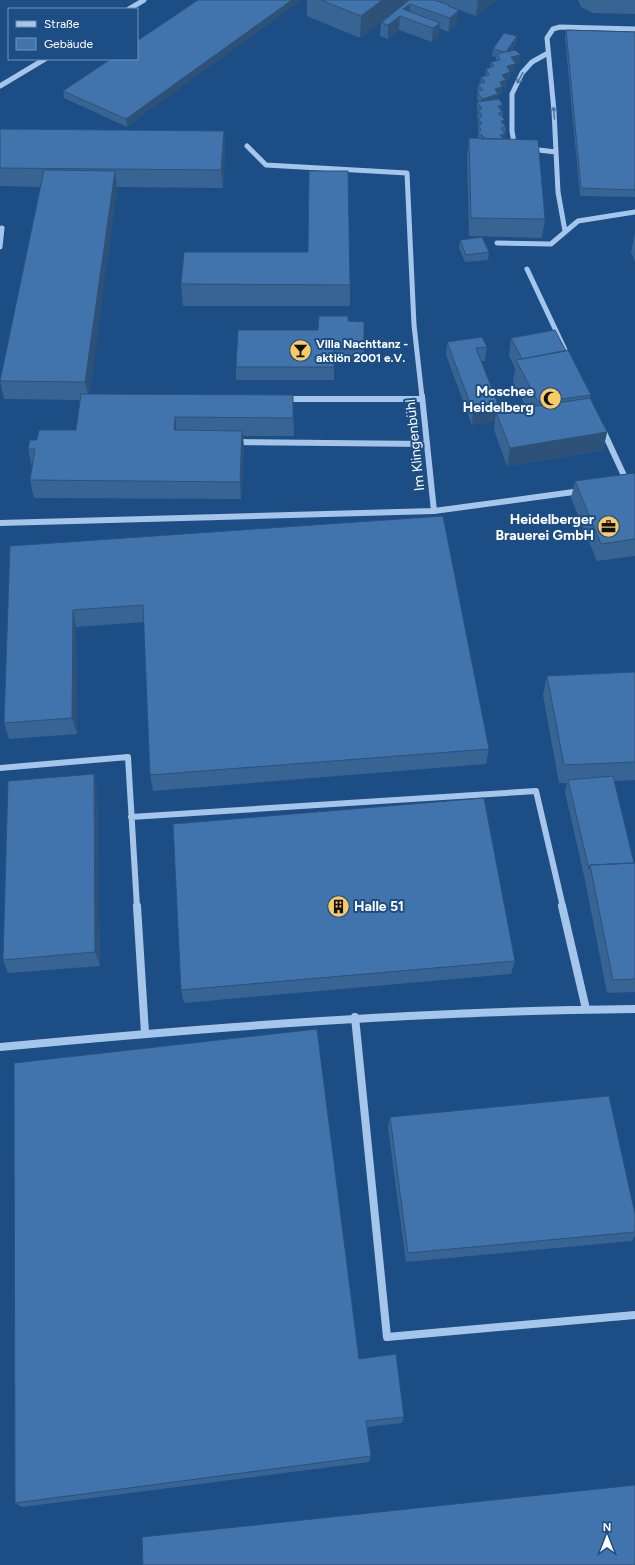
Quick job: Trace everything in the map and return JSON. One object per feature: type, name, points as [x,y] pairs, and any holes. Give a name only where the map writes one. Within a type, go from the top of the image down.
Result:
[{"type":"street","points":[[131,8],[144,0]]},
{"type":"street","points":[[565,231],[558,192],[547,38],[553,29],[560,27],[635,29]]},
{"type":"street","points":[[548,53],[532,62],[522,73],[512,94],[512,131],[514,143],[522,148],[556,152]]},
{"type":"street","points":[[0,86],[43,60]]},
{"type":"street","name":"Im Klingenbühl","points":[[247,146],[266,165],[407,173],[414,325],[434,511]]},
{"type":"street","points":[[497,243],[552,244],[578,221],[635,212]]},
{"type":"street","points":[[0,247],[2,228]]},
{"type":"street","points":[[527,270],[568,355]]},
{"type":"street","points":[[280,399],[422,399]]},
{"type":"street","points":[[598,420],[628,484]]},
{"type":"street","points":[[227,442],[426,444]]},
{"type":"street","points":[[620,485],[635,483]]},
{"type":"street","points":[[0,523],[434,511],[589,490]]},
{"type":"street","points":[[0,768],[128,757],[130,817],[145,1033]]},
{"type":"street","points":[[130,817],[536,791],[586,1009]]},
{"type":"street","points":[[0,1047],[145,1033],[355,1017],[586,1009],[635,1009]]},
{"type":"street","points":[[355,1017],[388,1337],[635,1315]]},
{"type":"building","points":[[198,0],[292,0],[126,119],[63,91],[110,60],[138,60],[138,40]]},
{"type":"building","points":[[321,0],[382,0],[361,16]]},
{"type":"building","points":[[409,0],[434,0],[459,10],[450,18],[410,4],[403,9],[440,23],[433,28],[400,16],[388,25],[381,23]]},
{"type":"building","points":[[566,30],[635,32],[635,190],[581,188]]},
{"type":"building","points":[[504,33],[517,36],[506,52],[515,50],[521,55],[511,57],[516,64],[507,66],[510,72],[502,75],[506,80],[500,82],[502,87],[495,89],[498,94],[482,99],[477,91],[483,90],[478,84],[485,82],[481,77],[489,75],[486,69],[494,66],[491,62],[500,60],[497,54],[505,52],[493,49]]},
{"type":"building","points":[[499,99],[503,105],[498,106],[503,113],[498,113],[505,120],[501,121],[506,127],[501,128],[505,134],[500,135],[504,139],[481,139],[485,138],[478,132],[481,130],[478,125],[482,124],[478,118],[482,116],[478,110],[482,109],[477,102]]},
{"type":"building","points":[[0,129],[224,131],[221,170],[0,168]]},
{"type":"building","points":[[469,138],[538,140],[545,219],[471,218]]},
{"type":"building","points":[[44,170],[115,171],[85,382],[0,381]]},
{"type":"building","points":[[309,171],[348,171],[350,285],[181,284],[184,252],[308,252]]},
{"type":"building","points":[[482,237],[489,252],[466,255],[460,240]]},
{"type":"building","name":"Villa Nachttanz - aktiön 2001 e.V.","points":[[319,316],[348,316],[348,321],[364,322],[364,346],[334,346],[334,367],[236,367],[238,330],[318,330]]},
{"type":"building","points":[[555,330],[566,351],[522,359],[511,338]]},
{"type":"building","points":[[482,337],[487,347],[476,348],[499,407],[473,411],[447,342]]},
{"type":"building","points":[[568,350],[591,395],[538,402],[516,360]]},
{"type":"building","points":[[81,394],[293,395],[293,418],[175,417],[174,430],[242,431],[240,482],[30,480],[35,449],[28,449],[30,440],[37,440],[39,430],[76,430]]},
{"type":"building","points":[[590,398],[607,432],[510,448],[496,412]]},
{"type":"building","name":"Heidelberger Brauerei GmbH","points":[[635,473],[635,539],[601,544],[575,481]]},
{"type":"building","points":[[443,516],[489,749],[150,775],[143,605],[73,610],[72,718],[4,723],[10,546]]},
{"type":"building","points":[[635,672],[635,762],[564,765],[547,676]]},
{"type":"building","points":[[94,774],[95,952],[3,960],[8,781]]},
{"type":"building","points":[[613,776],[634,863],[590,865],[589,869],[568,780]]},
{"type":"building","name":"Halle 51","points":[[484,798],[515,961],[181,990],[173,824]]},
{"type":"building","points":[[635,863],[635,979],[613,980],[590,865]]},
{"type":"building","points":[[317,1029],[359,1359],[396,1354],[404,1417],[366,1421],[371,1456],[15,1503],[14,1063]]},
{"type":"building","points":[[609,1096],[635,1214],[635,1232],[408,1253],[390,1117]]},
{"type":"building","points":[[635,1485],[635,1565],[143,1565],[142,1537]]},
{"type":"place","name":"Villa Nachttanz - aktiön 2001 e.V.","points":[[301,351]]},
{"type":"place","name":"Moschee Heidelberg","points":[[550,399]]},
{"type":"place","name":"Heidelberger Brauerei GmbH","points":[[609,527]]},
{"type":"place","name":"Halle 51","points":[[339,906]]}]
